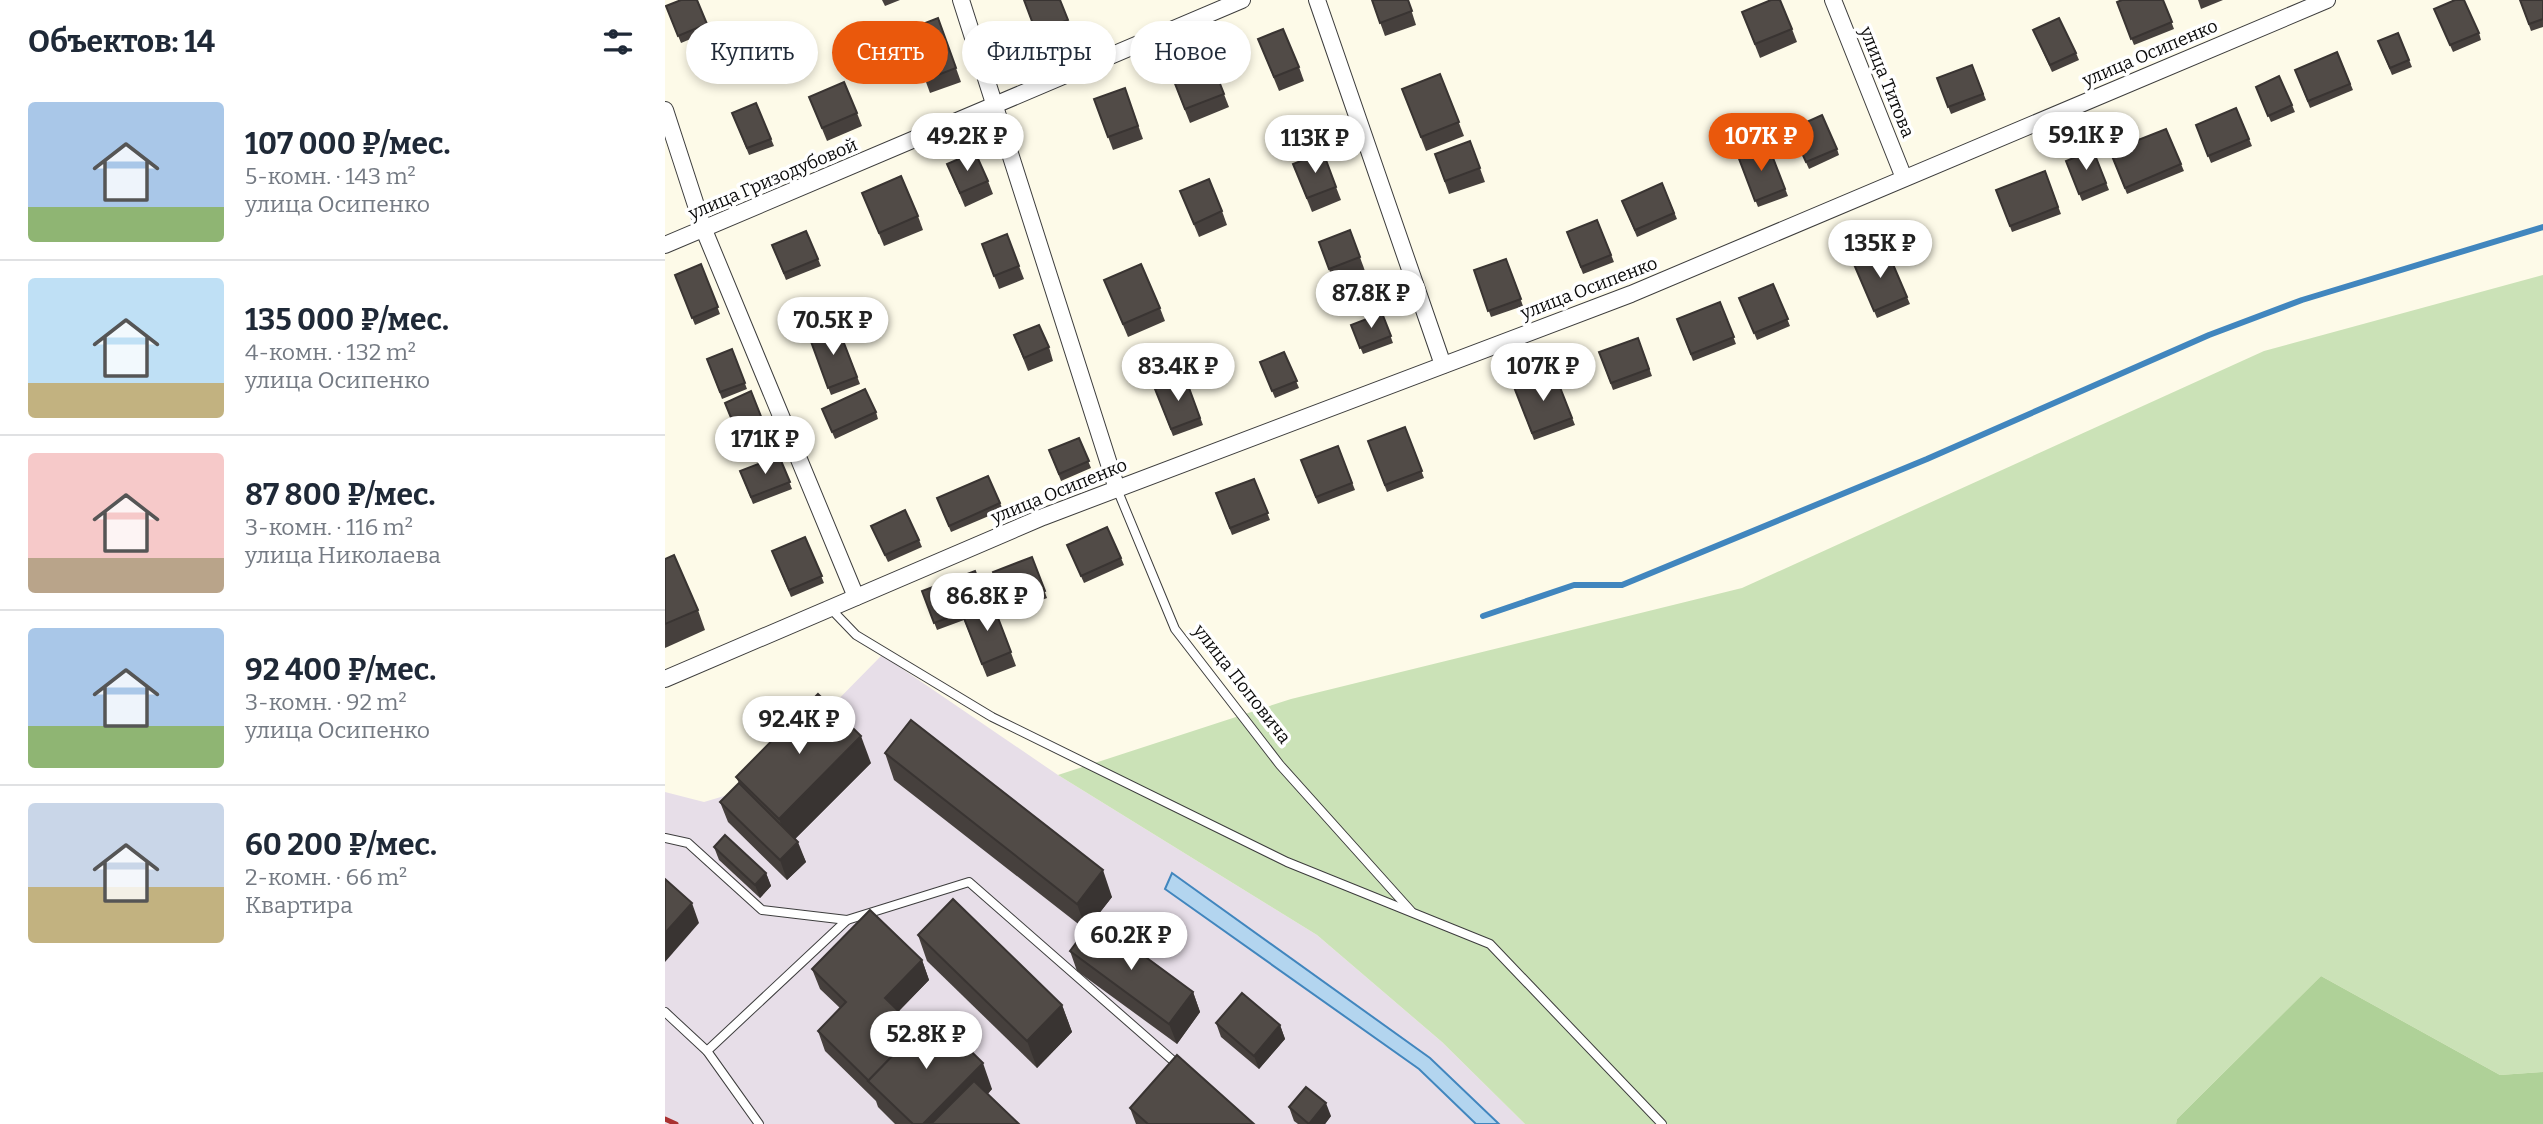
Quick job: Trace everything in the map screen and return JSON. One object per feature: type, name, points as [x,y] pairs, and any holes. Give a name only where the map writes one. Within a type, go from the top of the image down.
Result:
[{"type":"street","name":"улица Поповича","points":[[961,0],[1117,489]]},
{"type":"street","name":"улица Гризодубовой","points":[[665,245],[1242,0]]},
{"type":"street","points":[[1317,0],[1443,365]]},
{"type":"street","name":"улица Титова","points":[[1833,0],[1904,178]]},
{"type":"street","name":"улица Осипенко","points":[[665,679],[1043,517],[1631,294],[2327,0]]},
{"type":"street","points":[[665,110],[704,230],[856,597]]},
{"type":"lane","name":"улица Поповича","points":[[1117,489],[1175,629],[1280,765],[1413,913]]},
{"type":"lane","points":[[831,609],[856,635],[992,717],[1287,862],[1490,944],[1662,1124]]},
{"type":"lane","points":[[665,838],[688,843],[762,910],[847,920],[969,882],[1184,1071]]},
{"type":"lane","points":[[707,1051],[847,920]]},
{"type":"lane","points":[[665,1012],[707,1051],[759,1124]]},
{"type":"shaded area","points":[[882,655],[1058,775],[1317,935],[1442,1042],[1525,1124],[665,1124],[665,792],[704,802],[751,788]]},
{"type":"green space","points":[[2543,275],[2543,1072],[2500,1075],[2321,976],[2177,1119],[2176,1124],[1525,1124],[1442,1042],[1317,935],[1058,775],[1291,699],[1742,588],[2264,351]]},
{"type":"green space","points":[[2321,976],[2500,1075],[2543,1072],[2543,1124],[2176,1124],[2177,1119]]},
{"type":"water","points":[[1172,873],[1430,1058],[1499,1124],[1476,1124],[1419,1069],[1165,889]]},
{"type":"building","points":[[681,0],[697,0],[706,21],[686,21],[686,33],[678,36],[666,6]]},
{"type":"building","points":[[1024,0],[1060,0],[1068,20],[1065,21],[1032,21]]},
{"type":"building","points":[[1372,0],[1408,0],[1412,11],[1380,23]]},
{"type":"building","points":[[1771,0],[1780,0],[1792,29],[1755,44],[1742,12]]},
{"type":"building","points":[[2163,0],[2172,22],[2131,39],[2117,2]]},
{"type":"building","points":[[2455,0],[2464,0],[2479,33],[2450,45],[2434,9]]},
{"type":"building","points":[[2520,0],[2543,0],[2543,19],[2529,24]]},
{"type":"building","points":[[2059,18],[2076,53],[2050,65],[2033,30]]},
{"type":"building","points":[[1283,29],[1299,67],[1274,77],[1258,39]]},
{"type":"building","points":[[2398,33],[2409,60],[2390,68],[2378,41]]},
{"type":"building","points":[[948,46],[956,68],[948,71]]},
{"type":"building","points":[[2337,52],[2350,84],[2308,101],[2295,70]]},
{"type":"building","points":[[1972,65],[1983,94],[1948,107],[1937,78]]},
{"type":"building","points":[[1440,74],[1459,122],[1421,137],[1402,89]]},
{"type":"building","points":[[2279,76],[2292,105],[2268,116],[2256,87]]},
{"type":"building","points":[[845,84],[857,113],[822,128],[809,97]]},
{"type":"building","points":[[1175,84],[1220,84],[1224,94],[1185,109]]},
{"type":"building","points":[[1125,88],[1138,126],[1108,137],[1094,99]]},
{"type":"building","points":[[756,103],[771,139],[747,148],[732,113]]},
{"type":"building","points":[[2236,108],[2249,139],[2208,156],[2196,125]]},
{"type":"building","points":[[1822,115],[1837,149],[1806,162],[1791,129]]},
{"type":"building","points":[[2166,129],[2181,164],[2125,188],[2110,151]]},
{"type":"building","points":[[1470,141],[1480,168],[1445,181],[1435,154]]},
{"type":"building","points":[[1768,145],[1785,189],[1755,201],[1738,156]]},
{"type":"building","points":[[2093,150],[2106,183],[2079,194],[2066,161]]},
{"type":"building","points":[[975,152],[988,181],[960,193],[947,164]]},
{"type":"building","points":[[1323,152],[1336,187],[1307,198],[1293,164]]},
{"type":"building","points":[[2045,171],[2058,207],[2010,226],[1996,190]]},
{"type":"building","points":[[901,176],[918,216],[879,233],[862,193]]},
{"type":"building","points":[[1209,179],[1222,211],[1194,224],[1180,191]]},
{"type":"building","points":[[1662,183],[1674,213],[1635,230],[1622,201]]},
{"type":"building","points":[[1597,220],[1611,255],[1581,267],[1567,232]]},
{"type":"building","points":[[1350,230],[1360,257],[1329,269],[1319,242]]},
{"type":"building","points":[[806,231],[818,259],[784,273],[772,245]]},
{"type":"building","points":[[1007,234],[1019,266],[994,276],[982,244]]},
{"type":"building","points":[[1886,248],[1907,297],[1874,311],[1853,262]]},
{"type":"building","points":[[1506,259],[1521,299],[1488,311],[1474,270]]},
{"type":"building","points":[[701,264],[718,307],[692,318],[675,275]]},
{"type":"building","points":[[1141,264],[1160,308],[1123,324],[1104,280]]},
{"type":"building","points":[[1773,284],[1788,319],[1754,333],[1739,298]]},
{"type":"building","points":[[1720,302],[1734,337],[1691,354],[1677,319]]},
{"type":"building","points":[[1382,313],[1391,336],[1360,348],[1351,325]]},
{"type":"building","points":[[837,325],[857,377],[828,388],[809,336]]},
{"type":"building","points":[[1039,325],[1049,347],[1024,358],[1014,335]]},
{"type":"building","points":[[1638,338],[1649,369],[1611,383],[1599,352]]},
{"type":"building","points":[[732,349],[745,383],[720,392],[707,359]]},
{"type":"building","points":[[1284,352],[1297,381],[1272,391],[1260,362]]},
{"type":"building","points":[[1554,372],[1572,418],[1532,433],[1514,387]]},
{"type":"building","points":[[1185,377],[1200,418],[1171,429],[1155,389]]},
{"type":"building","points":[[865,389],[876,412],[832,432],[822,409]]},
{"type":"building","points":[[751,391],[762,419],[736,430],[725,403]]},
{"type":"building","points":[[1405,427],[1422,471],[1385,485],[1368,441]]},
{"type":"building","points":[[1079,438],[1089,461],[1059,474],[1049,450]]},
{"type":"building","points":[[1338,446],[1352,483],[1316,497],[1301,460]]},
{"type":"building","points":[[779,456],[790,482],[751,497],[740,471]]},
{"type":"building","points":[[988,476],[1000,503],[949,526],[937,498]]},
{"type":"building","points":[[1254,479],[1268,513],[1230,528],[1216,493]]},
{"type":"building","points":[[905,510],[919,540],[885,555],[871,526]]},
{"type":"building","points":[[1107,527],[1121,558],[1081,576],[1067,545]]},
{"type":"building","points":[[805,537],[822,576],[789,590],[772,551]]},
{"type":"building","points":[[674,555],[698,610],[665,624],[665,559]]},
{"type":"building","points":[[1032,557],[1045,591],[1006,606],[993,572]]},
{"type":"building","points":[[975,571],[987,603],[934,623],[922,591]]},
{"type":"building","points":[[992,602],[1011,652],[982,664],[962,613]]},
{"type":"building","points":[[818,694],[861,736],[779,819],[736,777]]},
{"type":"building","points":[[911,720],[1103,870],[1077,904],[885,753]]},
{"type":"building","points":[[739,783],[798,842],[780,860],[720,802]]},
{"type":"building","points":[[725,835],[766,873],[755,885],[714,847]]},
{"type":"building","points":[[665,879],[692,903],[665,933]]},
{"type":"building","points":[[953,899],[1062,1005],[1027,1041],[918,935]]},
{"type":"building","points":[[870,910],[922,960],[885,998],[918,1030],[868,1081],[818,1031],[846,1002],[812,969]]},
{"type":"building","points":[[1094,919],[1193,992],[1169,1024],[1070,951]]},
{"type":"building","points":[[1242,993],[1280,1025],[1254,1056],[1216,1023]]},
{"type":"building","points":[[933,1014],[983,1063],[923,1124],[913,1124],[868,1081]]},
{"type":"building","points":[[1177,1055],[1254,1124],[1148,1124],[1130,1108]]},
{"type":"building","points":[[974,1081],[1019,1124],[931,1124]]},
{"type":"building","points":[[1306,1087],[1326,1103],[1309,1124],[1289,1107]]},
{"type":"waterway","points":[[1483,616],[1574,585],[1622,585],[1927,459],[2209,335],[2302,300],[2543,227]]},
{"type":"railway","points":[[665,1119],[676,1124]]}]
